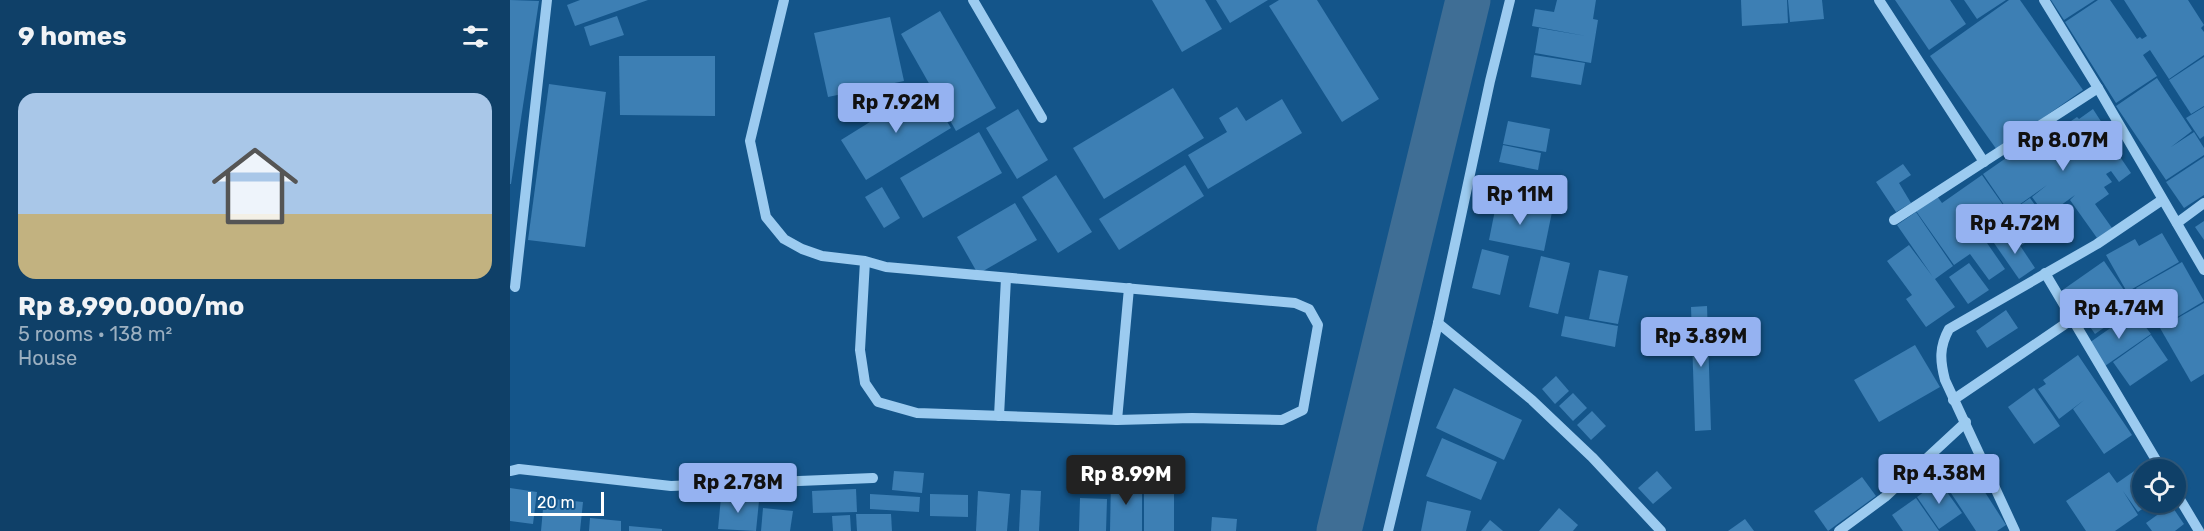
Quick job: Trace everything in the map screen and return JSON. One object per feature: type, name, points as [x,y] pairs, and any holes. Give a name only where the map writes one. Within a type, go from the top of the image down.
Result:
[{"type":"street","points":[[515,287],[547,0]]},
{"type":"street","points":[[784,0],[750,141],[766,217],[784,239],[822,256],[865,261],[886,267],[1294,303],[1309,309],[1318,325],[1303,410],[1281,420],[1192,418],[1117,420],[917,413],[878,402],[865,383],[860,350],[865,261]]},
{"type":"street","points":[[973,0],[1042,118]]},
{"type":"street","points":[[1388,531],[1438,323],[1490,81],[1510,0]]},
{"type":"street","points":[[1879,0],[1984,162]]},
{"type":"street","points":[[2044,0],[2204,270]]},
{"type":"street","points":[[1894,220],[2098,88]]},
{"type":"street","points":[[2015,531],[1966,422],[1953,400],[1941,365],[1940,351],[1949,329],[2097,244],[2162,200]]},
{"type":"street","points":[[2177,223],[2204,203]]},
{"type":"street","points":[[2045,273],[2155,459]]},
{"type":"street","points":[[999,416],[1006,278]]},
{"type":"street","points":[[1117,420],[1129,288]]},
{"type":"street","points":[[1953,400],[2071,320]]},
{"type":"street","points":[[1438,323],[1540,408],[1592,457],[1661,531]]},
{"type":"street","points":[[1839,531],[1885,497],[1966,422]]},
{"type":"street","points":[[510,471],[519,469],[671,486],[873,478]]},
{"type":"street","points":[[2186,509],[2199,531]]},
{"type":"building","points":[[510,0],[539,1],[511,184],[510,184]]},
{"type":"building","points":[[580,0],[648,0],[575,26],[567,5]]},
{"type":"building","points":[[1152,0],[1205,0],[1222,29],[1182,52]]},
{"type":"building","points":[[1216,0],[1268,0],[1230,23]]},
{"type":"building","points":[[1279,0],[1317,0],[1379,99],[1342,122],[1269,6]]},
{"type":"building","points":[[1557,0],[1596,0],[1593,19],[1598,20],[1591,63],[1535,53],[1539,28],[1586,36],[1532,26],[1535,9],[1554,12]]},
{"type":"building","points":[[1741,0],[1787,0],[1788,23],[1742,26]]},
{"type":"building","points":[[1788,0],[1822,0],[1824,19],[1790,22]]},
{"type":"building","points":[[1895,0],[1950,0],[1966,24],[1929,50]]},
{"type":"building","points":[[1964,0],[2006,0],[1977,19]]},
{"type":"building","points":[[2009,0],[2020,0],[2083,90],[1997,150],[1930,56]]},
{"type":"building","points":[[2051,0],[2095,0],[2064,20]]},
{"type":"building","points":[[2098,0],[2110,0],[2137,39],[2140,37],[2142,39],[2147,36],[2124,0],[2188,0],[2204,25],[2201,28],[2204,32],[2204,55],[2169,79],[2150,50],[2143,55],[2157,76],[2116,103],[2065,22]]},
{"type":"building","points":[[940,11],[996,108],[956,131],[901,34]]},
{"type":"building","points":[[617,16],[624,35],[590,46],[584,27]]},
{"type":"building","points":[[890,17],[904,81],[828,97],[814,33]]},
{"type":"building","points":[[1534,55],[1585,63],[1581,85],[1531,77]]},
{"type":"building","points":[[619,56],[715,56],[715,116],[620,115]]},
{"type":"building","points":[[2204,57],[2204,106],[2191,114],[2169,80]]},
{"type":"building","points":[[2157,78],[2192,131],[2171,147],[2194,132],[2204,148],[2204,155],[2166,180],[2116,106]]},
{"type":"building","points":[[549,84],[606,92],[585,247],[528,240]]},
{"type":"building","points":[[926,87],[951,128],[866,180],[841,140]]},
{"type":"building","points":[[1173,88],[1204,138],[1104,199],[1073,148]]},
{"type":"building","points":[[1282,99],[1302,133],[1208,189],[1188,155],[1227,132],[1219,118],[1237,107],[1246,121]]},
{"type":"building","points":[[2204,107],[2204,136],[2200,139],[2186,118]]},
{"type":"building","points":[[1018,109],[1048,160],[1017,179],[986,128]]},
{"type":"building","points":[[2093,109],[2113,140],[2110,142],[2131,173],[2119,182],[2111,171],[2106,174],[2112,182],[2104,187],[2109,194],[2095,204],[2112,228],[2097,238],[2070,200],[2075,195],[2046,216],[2032,197],[2047,185],[2009,212],[1983,174],[2019,149],[2022,154],[2077,117],[2079,119]]},
{"type":"building","points":[[1508,121],[1550,129],[1546,152],[1503,144]]},
{"type":"building","points":[[979,132],[1002,173],[923,218],[900,178]]},
{"type":"building","points":[[1503,145],[1541,153],[1538,170],[1499,162]]},
{"type":"building","points":[[2204,157],[2204,195],[2184,208],[2166,182]]},
{"type":"building","points":[[1903,164],[1911,175],[1899,183],[1911,203],[1896,212],[1876,182]]},
{"type":"building","points":[[1185,165],[1204,196],[1119,250],[1099,219]]},
{"type":"building","points":[[1056,175],[1092,232],[1058,253],[1022,197]]},
{"type":"building","points":[[1982,175],[2008,212],[2001,217],[2009,227],[1987,243],[2005,269],[1989,280],[1970,254],[1954,265],[1916,211],[1937,196],[1942,203]]},
{"type":"building","points":[[882,187],[900,218],[884,228],[865,197]]},
{"type":"building","points":[[2030,198],[2043,216],[2029,226],[2035,236],[2022,245],[2003,217]]},
{"type":"building","points":[[1497,200],[1552,212],[1544,251],[1489,240]]},
{"type":"building","points":[[1015,203],[1037,240],[978,274],[957,237]]},
{"type":"building","points":[[2060,208],[2073,227],[2055,239],[2042,220]]},
{"type":"building","points":[[1916,212],[1953,266],[1935,279],[1955,307],[1926,327],[1906,299],[1912,295],[1887,261],[1909,245],[1933,277],[1897,225]]},
{"type":"building","points":[[2204,221],[2204,240],[2195,227]]},
{"type":"building","points":[[2011,232],[2035,268],[2019,279],[1994,243]]},
{"type":"building","points":[[2162,233],[2179,262],[2127,292],[2106,255],[2135,239],[2139,246]]},
{"type":"building","points":[[1482,249],[1509,256],[1500,295],[1472,288]]},
{"type":"building","points":[[1541,256],[1570,263],[1558,314],[1529,307]]},
{"type":"building","points":[[2104,261],[2135,306],[2095,334],[2064,289]]},
{"type":"building","points":[[2182,262],[2204,301],[2159,328],[2136,288]]},
{"type":"building","points":[[1969,263],[1989,290],[1968,304],[1949,277]]},
{"type":"building","points":[[1599,270],[1628,276],[1618,324],[1589,319]]},
{"type":"building","points":[[2204,303],[2204,374],[2191,382],[2160,328]]},
{"type":"building","points":[[1707,306],[1711,430],[1695,431],[1691,307]]},
{"type":"building","points":[[2006,310],[2018,328],[1987,348],[1976,331]]},
{"type":"building","points":[[2129,315],[2136,326],[2142,322],[2151,334],[2105,366],[2089,343]]},
{"type":"building","points":[[1565,316],[1618,326],[1615,347],[1561,336]]},
{"type":"building","points":[[2151,335],[2168,360],[2130,386],[2113,362]]},
{"type":"building","points":[[1915,345],[1940,387],[1879,422],[1854,380]]},
{"type":"building","points":[[2078,355],[2132,435],[2104,454],[2073,409],[2084,400],[2059,419],[2038,389],[2046,384],[2043,380]]},
{"type":"building","points":[[1556,376],[1569,391],[1555,404],[1542,389]]},
{"type":"building","points":[[1454,388],[1522,420],[1504,460],[1436,428]]},
{"type":"building","points":[[2034,388],[2060,426],[2034,444],[2008,407]]},
{"type":"building","points":[[1573,393],[1587,408],[1573,421],[1559,406]]},
{"type":"building","points":[[1592,411],[1606,426],[1591,440],[1577,425]]},
{"type":"building","points":[[1442,438],[1497,462],[1481,500],[1426,476]]},
{"type":"building","points":[[894,471],[924,473],[922,493],[892,490]]},
{"type":"building","points":[[1657,471],[1672,488],[1653,504],[1638,488]]},
{"type":"building","points":[[1972,472],[2006,525],[1997,531],[1976,531],[1947,487]]},
{"type":"building","points":[[2109,472],[2117,483],[2132,473],[2132,504],[2123,491],[2132,505],[2132,513],[2138,515],[2115,531],[2086,531],[2066,501]]},
{"type":"building","points":[[1862,477],[1876,496],[1828,531],[1814,511]]},
{"type":"building","points":[[1144,479],[1174,479],[1174,531],[1144,531]]},
{"type":"building","points":[[1111,480],[1142,480],[1142,531],[1110,531]]},
{"type":"building","points":[[1939,481],[1962,513],[1939,529],[1917,497]]},
{"type":"building","points":[[510,488],[537,492],[533,524],[510,521]]},
{"type":"building","points":[[856,489],[857,512],[813,513],[812,491]]},
{"type":"building","points":[[1021,490],[1041,491],[1039,531],[1019,531]]},
{"type":"building","points":[[978,491],[1010,494],[1007,531],[976,531]]},
{"type":"building","points":[[870,494],[920,497],[919,512],[870,509]]},
{"type":"building","points":[[930,494],[968,495],[968,517],[930,516]]},
{"type":"building","points":[[721,497],[759,501],[756,531],[718,529]]},
{"type":"building","points":[[544,498],[583,502],[580,531],[541,531]]},
{"type":"building","points":[[1080,498],[1107,499],[1106,531],[1079,531]]},
{"type":"building","points":[[1916,498],[1939,531],[1903,531],[1892,515]]},
{"type":"building","points":[[1427,501],[1471,511],[1466,531],[1421,531]]},
{"type":"building","points":[[763,508],[793,511],[790,531],[761,531]]},
{"type":"building","points":[[1559,508],[1578,525],[1573,531],[1539,531]]},
{"type":"building","points":[[2160,513],[2176,513],[2184,524],[2175,531],[2152,531],[2146,523]]},
{"type":"building","points":[[856,514],[891,514],[892,531],[857,531]]},
{"type":"building","points":[[850,515],[851,531],[833,531],[832,516]]},
{"type":"building","points":[[1212,517],[1237,519],[1236,531],[1211,531]]},
{"type":"building","points":[[590,518],[621,521],[621,531],[589,531]]},
{"type":"building","points":[[1745,519],[1754,531],[1728,531]]},
{"type":"building","points":[[1490,520],[1503,531],[1481,531]]},
{"type":"building","points":[[629,526],[662,529],[662,531],[629,531]]},
{"type":"waterway","points":[[1339,531],[1468,0]]}]
